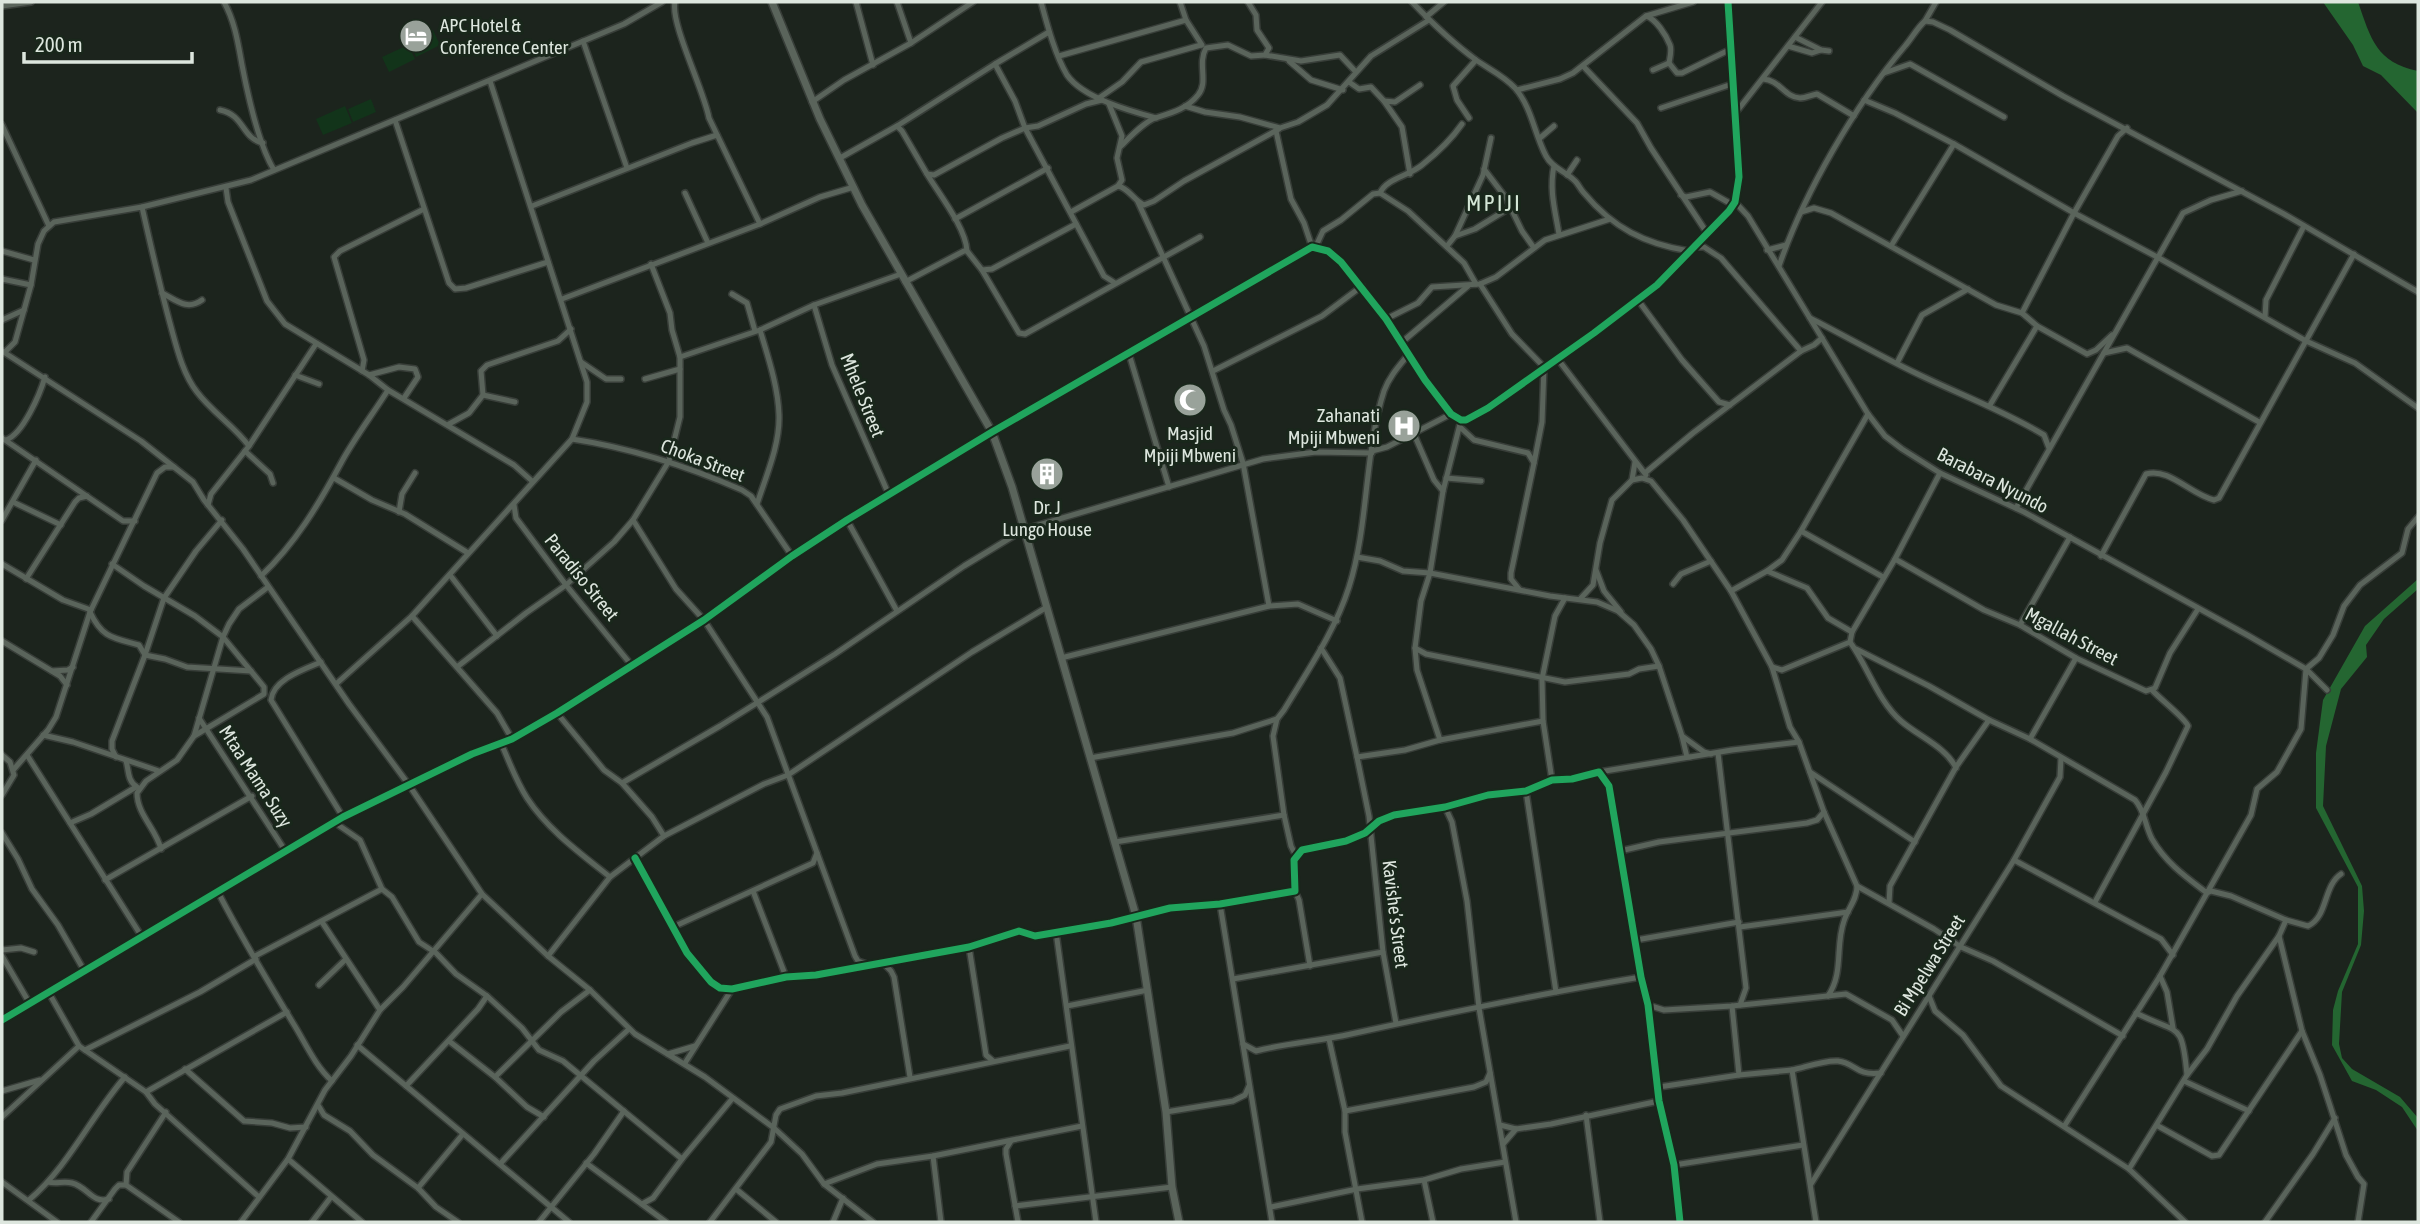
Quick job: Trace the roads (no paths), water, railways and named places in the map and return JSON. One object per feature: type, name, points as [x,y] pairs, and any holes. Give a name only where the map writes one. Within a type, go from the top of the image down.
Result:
[{"type":"street","points":[[2,6],[31,2]]},
{"type":"street","points":[[224,2],[232,16],[248,96],[264,153],[274,170]]},
{"type":"street","points":[[662,2],[624,24],[226,188],[142,207],[63,220],[49,226],[38,244],[32,285],[15,342],[3,351],[141,440],[193,482],[409,785],[482,894],[642,1040],[685,1063],[774,1128],[802,1154],[824,1184],[873,1222]]},
{"type":"street","points":[[675,2],[677,23],[706,102],[709,118],[760,224]]},
{"type":"street","points":[[772,2],[812,102],[854,187],[992,432],[1025,528],[1136,916],[1166,1112],[1172,1186],[1179,1222]]},
{"type":"street","points":[[856,2],[873,65]]},
{"type":"street","points":[[897,2],[911,43]]},
{"type":"street","points":[[1041,2],[1049,32],[1070,78],[1109,104],[1156,118]]},
{"type":"street","points":[[1121,146],[1156,118],[1185,106],[1199,95],[1202,88],[1203,46],[1186,20],[1180,2]]},
{"type":"street","points":[[1248,2],[1256,15],[1257,30],[1274,55]]},
{"type":"street","points":[[1412,2],[1476,60],[1517,90],[1530,112],[1546,156],[1554,166],[1575,180],[1610,219],[1640,239],[1668,248],[1704,247],[1721,258],[1801,351]]},
{"type":"street","points":[[1138,202],[1144,205],[1154,201],[1184,181],[1327,105],[1371,56],[1427,18],[1444,2]]},
{"type":"street","points":[[1662,2],[1664,12]]},
{"type":"street","points":[[1517,90],[1560,79],[1583,66],[1646,16],[1693,2]]},
{"type":"street","points":[[622,783],[835,654],[1025,528],[1207,477],[1243,464],[1316,452],[1372,452],[1414,434],[1457,420],[1466,420],[1488,408],[1657,285],[1734,204],[1739,177],[1728,2]]},
{"type":"street","points":[[1734,115],[1822,2]]},
{"type":"street","points":[[1779,266],[1801,212],[1854,116],[1881,74],[1925,21],[1937,2]]},
{"type":"street","points":[[812,102],[844,80],[911,43],[970,3]]},
{"type":"street","points":[[1646,16],[1652,18],[1669,43],[1669,63],[1677,73],[1729,50]]},
{"type":"street","points":[[1059,56],[1186,20]]},
{"type":"street","points":[[1925,21],[1950,30],[2063,96],[2242,191],[2418,292]]},
{"type":"street","points":[[840,158],[1049,32]]},
{"type":"street","points":[[1795,37],[1821,50],[1829,51]]},
{"type":"street","points":[[583,41],[627,168]]},
{"type":"street","points":[[927,174],[942,172],[988,145],[1025,128],[1038,126],[1101,99],[1141,62],[1203,46],[1228,45],[1251,56],[1274,55],[1289,61],[1311,80],[1343,90]]},
{"type":"street","points":[[1788,46],[1812,53],[1821,50]]},
{"type":"street","points":[[1265,55],[1269,48]]},
{"type":"street","points":[[1289,61],[1340,55],[1355,71]]},
{"type":"street","points":[[1469,118],[1457,100],[1453,86],[1476,60]]},
{"type":"street","points":[[1653,71],[1669,63]]},
{"type":"street","points":[[995,64],[1025,128],[1104,276],[1115,283]]},
{"type":"street","points":[[1881,74],[1906,65],[1914,66],[2004,117]]},
{"type":"street","points":[[1583,66],[1637,123],[1707,233]]},
{"type":"street","points":[[1763,79],[1776,82],[1794,97],[1803,98],[1817,94],[1854,116]]},
{"type":"street","points":[[336,684],[412,616],[572,439],[587,402],[587,382],[562,299],[525,194],[490,81]]},
{"type":"street","points":[[1349,82],[1359,89],[1371,87],[1402,127],[1410,174]]},
{"type":"street","points":[[1661,108],[1732,84]]},
{"type":"street","points":[[1384,101],[1399,100],[1420,85]]},
{"type":"street","points":[[1864,100],[1954,144],[2074,214],[2159,258],[2306,341],[2355,363],[2418,408]]},
{"type":"street","points":[[1071,212],[1118,186],[1123,177],[1117,158],[1122,136],[1109,104]]},
{"type":"street","points":[[1185,106],[1205,113],[1240,117],[1278,130]]},
{"type":"street","points":[[220,110],[236,117],[250,138],[263,143]]},
{"type":"street","points":[[395,120],[449,283],[455,289],[466,288],[548,262]]},
{"type":"street","points":[[1380,193],[1386,184],[1410,174],[1452,139],[1462,124]]},
{"type":"street","points":[[2,125],[49,226]]},
{"type":"street","points":[[897,126],[955,219],[967,251],[982,270],[1019,333],[1026,334],[1200,237]]},
{"type":"street","points":[[1540,138],[1554,126]]},
{"type":"street","points":[[2022,313],[2118,136],[2127,128]]},
{"type":"street","points":[[1278,130],[1292,199],[1313,247]]},
{"type":"street","points":[[531,206],[717,135]]},
{"type":"street","points":[[1447,246],[1455,236],[1484,169],[1491,138]]},
{"type":"street","points":[[1891,246],[1954,144]]},
{"type":"street","points":[[1567,175],[1577,160]]},
{"type":"street","points":[[1554,166],[1551,201],[1559,234]]},
{"type":"street","points":[[955,219],[1048,168]]},
{"type":"street","points":[[1484,169],[1511,207],[1522,232],[1534,248]]},
{"type":"street","points":[[1118,186],[1128,190],[1138,202],[1192,318],[1213,371],[1243,464],[1269,606]]},
{"type":"street","points":[[562,299],[760,224],[820,197],[854,187]]},
{"type":"street","points":[[226,188],[267,301],[285,324],[369,375],[388,390],[514,465],[532,481]]},
{"type":"street","points":[[2016,508],[2183,213],[2211,200],[2242,191]]},
{"type":"street","points":[[1681,195],[1686,197],[1710,192],[1734,204]]},
{"type":"street","points":[[685,193],[708,243]]},
{"type":"street","points":[[2,1020],[343,817],[472,754],[512,738],[557,713],[704,620],[792,556],[848,520],[992,432],[1313,247],[1323,231],[1373,194],[1380,193],[1408,211],[1464,263],[1475,284],[1512,334],[1544,367],[1542,422],[1511,579],[1503,586]]},
{"type":"street","name":"Barabara Nyundo","points":[[1734,204],[1748,216],[1868,414],[1885,436],[1940,473],[2016,508],[2306,669],[2326,690]]},
{"type":"street","points":[[142,207],[177,349],[189,380],[270,474],[273,483]]},
{"type":"street","points":[[1455,236],[1475,229],[1511,207]]},
{"type":"street","points":[[362,371],[364,360],[334,257],[340,251],[424,209]]},
{"type":"street","points":[[1801,212],[1821,209],[1996,305],[2022,313],[2037,326],[2089,355],[2114,334]]},
{"type":"street","points":[[1386,319],[1418,303],[1432,287],[1448,288],[1475,284],[1496,277],[1534,248],[1559,234],[1610,219]]},
{"type":"street","points":[[982,270],[992,269],[1076,224]]},
{"type":"street","points":[[2265,317],[2266,300],[2304,226]]},
{"type":"street","points":[[1767,250],[1786,245]]},
{"type":"street","points":[[1313,247],[1328,251],[1362,286],[1408,355],[1474,440],[1528,453],[1536,451]]},
{"type":"street","points":[[2,251],[34,260]]},
{"type":"street","points":[[680,357],[758,330],[814,305],[903,278],[967,251]]},
{"type":"street","points":[[2101,556],[2146,474],[2161,472],[2204,497],[2216,500],[2354,254]]},
{"type":"street","points":[[457,667],[598,558],[633,520],[669,461],[680,417],[680,357],[670,313],[651,264]]},
{"type":"street","points":[[1103,289],[1104,276]]},
{"type":"street","points":[[2,279],[32,285]]},
{"type":"street","points":[[1401,343],[1475,284]]},
{"type":"street","points":[[1213,371],[1322,316],[1362,286]]},
{"type":"street","points":[[1897,363],[1922,315],[1968,289]]},
{"type":"street","points":[[162,293],[188,306],[202,300]]},
{"type":"street","points":[[732,294],[747,303],[758,330],[772,369],[779,414],[774,451],[757,504]]},
{"type":"street","points":[[1638,300],[1682,360],[1719,402],[1721,412]]},
{"type":"street","name":"Mhele Street","points":[[814,305],[832,365],[889,495]]},
{"type":"street","points":[[2,320],[24,310]]},
{"type":"street","points":[[1810,318],[1897,363],[1990,405],[2044,435],[2049,450]]},
{"type":"street","points":[[1990,405],[2037,326]]},
{"type":"street","points":[[449,424],[469,412],[483,395],[481,371],[487,365],[558,341],[570,329]]},
{"type":"street","points":[[1645,473],[1730,405],[1822,338]]},
{"type":"street","points":[[208,505],[211,494],[247,448],[316,344]]},
{"type":"street","points":[[2103,354],[2127,348],[2259,422]]},
{"type":"street","points":[[1129,354],[1170,487]]},
{"type":"street","points":[[1296,856],[1284,815],[1273,736],[1277,719],[1337,621],[1350,586],[1385,390],[1408,355]]},
{"type":"street","points":[[1557,358],[1635,462],[1683,520],[1731,591],[1772,667],[1786,714],[1857,886],[1854,901],[1843,926],[1837,977],[1828,996]]},
{"type":"street","points":[[580,361],[606,379],[621,379]]},
{"type":"street","points":[[369,375],[400,367],[415,369],[418,377],[404,398]]},
{"type":"street","points":[[645,379],[680,369]]},
{"type":"street","points":[[295,375],[319,384]]},
{"type":"street","points":[[4,439],[16,434],[36,400],[45,377]]},
{"type":"street","points":[[261,576],[279,559],[310,517],[388,390]]},
{"type":"street","points":[[483,395],[515,402]]},
{"type":"street","points":[[1719,402],[1730,405]]},
{"type":"street","points":[[1731,591],[1767,572],[1782,560],[1868,414]]},
{"type":"street","points":[[1440,740],[1417,670],[1415,648],[1421,601],[1430,573],[1457,420]]},
{"type":"street","points":[[1414,434],[1434,480],[1443,491]]},
{"type":"street","points":[[4,439],[123,521],[129,531]]},
{"type":"street","name":"Choka Street","points":[[572,439],[669,461],[742,490],[757,504],[792,556]]},
{"type":"street","points":[[1528,453],[1534,463]]},
{"type":"street","points":[[2,520],[36,460]]},
{"type":"street","points":[[1632,480],[1635,462]]},
{"type":"street","points":[[2,795],[10,783],[14,769],[56,717],[90,611],[157,473],[165,467],[174,467]]},
{"type":"street","points":[[400,512],[402,494],[415,473]]},
{"type":"street","points":[[1850,642],[1852,632],[1895,559],[1940,473]]},
{"type":"street","points":[[334,478],[372,500],[400,512],[468,553]]},
{"type":"street","points":[[1446,478],[1481,481]]},
{"type":"street","points":[[1597,602],[1592,588],[1609,508],[1618,493],[1632,480],[1646,478],[1651,481]]},
{"type":"street","points":[[201,493],[211,494]]},
{"type":"street","points":[[26,579],[79,498],[89,496]]},
{"type":"street","points":[[13,502],[61,525]]},
{"type":"street","name":"Paradiso Street","points":[[514,503],[516,518],[633,667]]},
{"type":"street","points":[[502,516],[516,518]]},
{"type":"street","points":[[2065,1125],[2173,955],[2251,815],[2257,789],[2277,772],[2301,729],[2306,669],[2319,658],[2333,635],[2344,606],[2360,585],[2402,552],[2408,529],[2418,517]]},
{"type":"street","points":[[116,757],[112,741],[164,598],[196,551],[222,520]]},
{"type":"street","points":[[633,520],[676,590],[704,620],[758,701],[767,718],[855,956],[858,961],[870,965]]},
{"type":"street","points":[[848,520],[897,611]]},
{"type":"street","points":[[123,521],[135,521]]},
{"type":"street","points":[[1801,531],[1883,577]]},
{"type":"street","points":[[2020,625],[2070,537]]},
{"type":"street","points":[[1357,557],[1380,561],[1403,570],[1550,596],[1581,598],[1597,602],[1623,615]]},
{"type":"street","name":"Mgallah Street","points":[[1895,559],[2076,658],[2142,691],[2152,691]]},
{"type":"street","points":[[1674,584],[1681,574],[1711,561]]},
{"type":"street","points":[[2,564],[63,600],[90,611],[96,625],[105,634],[139,645],[145,655],[187,667],[251,671]]},
{"type":"street","points":[[113,564],[223,637],[264,687],[264,694],[194,737]]},
{"type":"street","points":[[1596,570],[1604,591],[1651,649],[1682,736],[1685,754],[1690,757]]},
{"type":"street","points":[[1767,572],[1807,588],[1828,618],[1852,632]]},
{"type":"street","points":[[450,575],[497,636]]},
{"type":"street","points":[[1511,579],[1519,589]]},
{"type":"street","points":[[70,823],[138,787],[177,761],[194,737],[223,637],[239,609],[268,587]]},
{"type":"street","points":[[1581,598],[1592,588]]},
{"type":"street","points":[[1550,596],[1558,607]]},
{"type":"street","points":[[1552,780],[1543,721],[1542,678],[1558,607],[1565,598]]},
{"type":"street","points":[[1061,658],[1269,606],[1298,604],[1337,621]]},
{"type":"street","points":[[548,956],[610,877],[664,836],[764,784],[788,775],[972,652],[1047,607]]},
{"type":"street","points":[[2095,902],[2188,726],[2185,719],[2166,706],[2152,691],[2170,653],[2198,609]]},
{"type":"street","points":[[412,616],[498,713],[512,738]]},
{"type":"street","points":[[2,641],[52,671],[67,685]]},
{"type":"street","points":[[1850,642],[1897,717],[1948,757],[1956,768]]},
{"type":"street","points":[[1775,678],[1782,670],[1850,642]]},
{"type":"street","points":[[1415,648],[1426,654],[1565,682],[1629,674],[1639,669],[1659,666]]},
{"type":"street","points":[[1855,648],[1989,720],[2031,738],[2135,800],[2143,811],[2147,828],[2166,859],[2178,872],[2207,893]]},
{"type":"street","name":"Kavishe’s Street","points":[[1321,649],[1340,678],[1369,816],[1383,953],[1396,1023]]},
{"type":"street","points":[[2031,738],[2076,658]]},
{"type":"street","points":[[1313,663],[1329,660]]},
{"type":"street","points":[[321,662],[278,686],[273,691],[271,700],[343,817]]},
{"type":"street","points":[[52,671],[73,667]]},
{"type":"street","points":[[1772,667],[1782,670]]},
{"type":"street","points":[[557,713],[604,769],[622,783],[652,817],[664,836]]},
{"type":"street","name":"Mtaa Mama Suzy","points":[[199,718],[286,852]]},
{"type":"street","points":[[1090,758],[1200,740],[1261,726],[1277,719]]},
{"type":"street","points":[[1889,903],[1890,886],[1914,842],[1956,768],[1989,720]]},
{"type":"street","points":[[1357,757],[1405,750],[1440,740],[1543,721]]},
{"type":"street","points":[[1261,726],[1273,736]]},
{"type":"street","points":[[43,735],[54,736],[159,771]]},
{"type":"street","points":[[1682,736],[1704,752],[1715,753]]},
{"type":"street","points":[[97,750],[112,741]]},
{"type":"street","points":[[1310,966],[1299,900],[1295,891],[1294,860],[1302,850],[1346,841],[1394,815],[1446,807],[1475,798],[1526,791],[1552,780],[1798,742]]},
{"type":"street","points":[[501,743],[517,780],[540,815],[554,831],[610,877]]},
{"type":"street","points":[[1715,753],[1728,833],[1746,988],[1740,1005]]},
{"type":"street","points":[[2,755],[14,769]]},
{"type":"street","points":[[27,755],[142,937]]},
{"type":"street","name":"Bi Mpelwa Street","points":[[1811,1184],[2014,860],[2060,777],[2061,758]]},
{"type":"street","points":[[126,761],[128,773],[138,787]]},
{"type":"street","points":[[1599,772],[1609,786],[1648,1005],[1659,1101],[1674,1165],[1680,1222]]},
{"type":"street","points":[[1810,772],[1914,842]]},
{"type":"street","points":[[138,787],[137,799],[156,833],[161,849]]},
{"type":"street","points":[[1526,791],[1556,992]]},
{"type":"street","points":[[105,880],[252,796]]},
{"type":"street","points":[[1446,807],[1452,822],[1467,901],[1479,1008],[1516,1222]]},
{"type":"street","points":[[1620,850],[1659,842],[1807,823],[1817,820],[1825,813]]},
{"type":"street","points":[[1115,842],[1284,815]]},
{"type":"street","points":[[1369,816],[1379,821]]},
{"type":"street","points":[[334,822],[359,840],[382,889],[392,897],[419,943],[433,951],[456,974],[487,996],[539,1050],[562,1061],[682,1159]]},
{"type":"street","points":[[2,833],[19,859],[32,889],[58,925],[85,972]]},
{"type":"street","points":[[813,863],[817,853]]},
{"type":"street","points":[[635,858],[687,953],[711,982],[720,988],[732,989],[786,977],[969,947],[1019,931],[1035,936],[1170,908],[1220,904],[1295,891]]},
{"type":"street","points":[[2014,860],[2161,939],[2173,955]]},
{"type":"street","points":[[673,927],[813,863],[822,865]]},
{"type":"street","points":[[2207,893],[2211,891],[2231,896],[2286,920],[2308,926],[2318,919],[2332,881],[2341,874]]},
{"type":"street","points":[[1857,886],[2123,1036]]},
{"type":"street","points":[[85,1051],[200,992],[256,957],[382,889]]},
{"type":"street","points":[[753,891],[786,977]]},
{"type":"street","points":[[218,892],[287,1012],[332,1081]]},
{"type":"street","points":[[241,1222],[288,1159],[332,1081],[380,1010],[482,894]]},
{"type":"street","points":[[1220,904],[1272,1222]]},
{"type":"street","points":[[1636,940],[1848,912]]},
{"type":"street","points":[[2129,1169],[2286,920]]},
{"type":"street","points":[[322,922],[380,1010]]},
{"type":"street","points":[[1056,932],[1096,1222]]},
{"type":"street","points":[[2278,936],[2302,1031],[2346,1155],[2364,1184],[2358,1222]]},
{"type":"street","points":[[969,947],[986,1055],[994,1062]]},
{"type":"street","points":[[2,950],[20,948],[34,952]]},
{"type":"street","points":[[1233,979],[1383,953]]},
{"type":"street","points":[[2,956],[30,1004]]},
{"type":"street","points":[[319,985],[346,959]]},
{"type":"street","points":[[882,962],[894,977],[910,1077]]},
{"type":"street","points":[[2160,976],[2174,1028]]},
{"type":"street","points":[[1247,1064],[1256,1051],[1282,1044],[1329,1039],[1396,1023],[1641,977]]},
{"type":"street","points":[[720,988],[725,998]]},
{"type":"street","points":[[685,1063],[732,989]]},
{"type":"street","points":[[495,1077],[561,1012],[590,990]]},
{"type":"street","points":[[1067,1006],[1148,990]]},
{"type":"street","points":[[49,993],[79,1046],[146,1092],[244,1186],[259,1197]]},
{"type":"street","points":[[1648,1005],[1664,1010],[1844,994],[1892,1020],[1903,1036]]},
{"type":"street","points":[[406,1086],[487,996]]},
{"type":"street","points":[[1929,996],[1936,1011],[1963,1035],[2001,1086],[2129,1169],[2181,1221]]},
{"type":"street","points":[[1732,1006],[1739,1075]]},
{"type":"street","points":[[146,1092],[287,1012]]},
{"type":"street","points":[[2136,1013],[2174,1028],[2181,1036],[2186,1078]]},
{"type":"street","points":[[500,1164],[580,1077],[629,1029]]},
{"type":"street","points":[[2158,1126],[2214,1157],[2221,1154],[2302,1031]]},
{"type":"street","points":[[1329,1039],[1345,1111],[1345,1132],[1362,1222]]},
{"type":"street","points":[[449,1041],[495,1077],[527,1107],[544,1117]]},
{"type":"street","points":[[1243,1044],[1256,1051]]},
{"type":"street","points":[[357,1045],[569,1222]]},
{"type":"street","points":[[2,1117],[79,1046]]},
{"type":"street","points":[[668,1055],[695,1046]]},
{"type":"street","points":[[710,1222],[771,1142],[776,1115],[784,1106],[816,1096],[1070,1046]]},
{"type":"street","points":[[1659,1087],[1792,1070],[1835,1061],[1863,1074],[1881,1073]]},
{"type":"street","points":[[185,1069],[244,1121],[272,1123],[290,1128],[306,1126]]},
{"type":"street","points":[[1792,1070],[1816,1222]]},
{"type":"street","points":[[1482,1085],[1490,1073]]},
{"type":"street","points":[[29,1200],[48,1182],[125,1077]]},
{"type":"street","points":[[2186,1078],[2249,1111]]},
{"type":"street","points":[[2,1091],[43,1079]]},
{"type":"street","points":[[1345,1111],[1482,1085],[1494,1092]]},
{"type":"street","points":[[1233,1101],[1245,1094],[1250,1086]]},
{"type":"street","points":[[642,1203],[651,1201],[732,1099]]},
{"type":"street","points":[[1166,1112],[1233,1101],[1248,1103],[1254,1109]]},
{"type":"street","points":[[1500,1125],[1516,1129],[1551,1124],[1659,1101]]},
{"type":"street","points":[[318,1105],[324,1115],[350,1131],[373,1155],[458,1222]]},
{"type":"street","points":[[539,1222],[624,1111]]},
{"type":"street","points":[[126,1185],[127,1172],[166,1112]]},
{"type":"street","points":[[759,1117],[776,1115]]},
{"type":"street","points":[[1586,1115],[1600,1222]]},
{"type":"street","points":[[2265,1222],[2313,1154],[2334,1118]]},
{"type":"street","points":[[824,1184],[877,1164],[933,1156],[1082,1126]]},
{"type":"street","points":[[1503,1144],[1516,1129]]},
{"type":"street","points":[[418,1188],[463,1134]]},
{"type":"street","points":[[1011,1141],[1006,1154],[1018,1222]]},
{"type":"street","points":[[991,1144],[1006,1154]]},
{"type":"street","points":[[1674,1165],[1802,1145]]},
{"type":"street","points":[[933,1156],[941,1222]]},
{"type":"street","points":[[288,1159],[362,1222]]},
{"type":"street","points":[[1270,1207],[1357,1189],[1424,1180],[1505,1162]]},
{"type":"street","points":[[586,1163],[666,1222]]},
{"type":"street","points":[[1424,1180],[1433,1222]]},
{"type":"street","points":[[2,1182],[57,1222]]},
{"type":"street","points":[[48,1182],[72,1183],[96,1199],[108,1199]]},
{"type":"street","points":[[91,1222],[120,1185],[126,1185],[178,1222]]},
{"type":"street","points":[[1015,1206],[1172,1186]]},
{"type":"street","points":[[736,1189],[776,1222]]},
{"type":"street","points":[[312,1222],[331,1196]]},
{"type":"street","points":[[833,1222],[843,1198]]},
{"type":"street","points":[[651,1201],[653,1213]]},
{"type":"place","name":"APC Hotel & Conference Center","points":[[416,36]]},
{"type":"place","name":"Masjid Mpiji Mbweni","points":[[1190,400]]},
{"type":"place","name":"Zahanati Mpiji Mbweni","points":[[1404,426]]},
{"type":"place","name":"Dr. J Lungo House","points":[[1047,474]]},
{"type":"district","name":"MPIJI","points":[[1494,203]]}]
